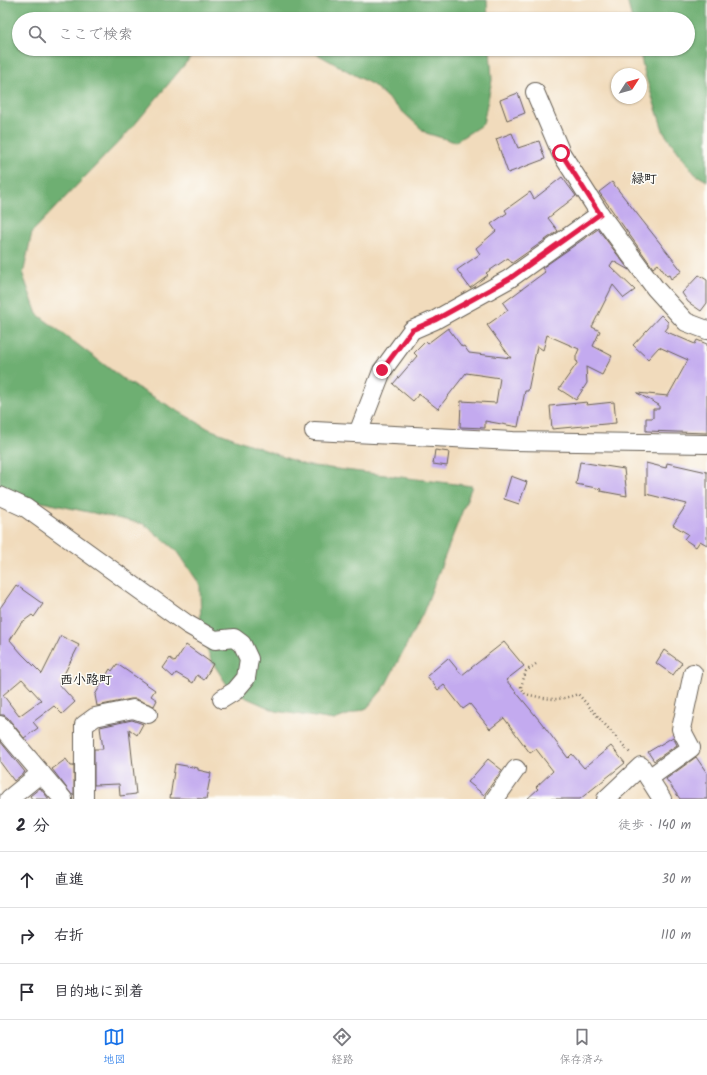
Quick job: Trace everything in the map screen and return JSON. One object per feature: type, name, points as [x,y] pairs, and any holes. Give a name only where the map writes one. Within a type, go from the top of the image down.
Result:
[{"type":"street","points":[[535,92],[561,153],[600,214],[655,288],[686,322],[707,330]]},
{"type":"street","points":[[358,433],[382,370],[412,330],[435,320],[509,279],[600,214]]},
{"type":"street","points":[[314,431],[513,441],[707,444]]},
{"type":"street","points":[[0,496],[26,508],[187,624],[215,640],[234,638],[242,644],[249,659],[246,678],[235,690],[222,699]]},
{"type":"street","points":[[606,799],[645,772],[691,748],[681,729],[693,673]]},
{"type":"street","points":[[84,799],[84,725],[94,716],[133,709],[148,714]]},
{"type":"street","points":[[0,725],[63,799]]},
{"type":"street","points":[[495,799],[516,769]]},
{"type":"street","points":[[645,772],[662,799]]},
{"type":"street","points":[[9,799],[41,773]]},
{"type":"path","points":[[536,664],[526,671],[521,687],[525,694],[549,699],[564,699],[578,694],[645,772]]},
{"type":"green space","points":[[0,0],[487,0],[488,12],[12,12],[12,56],[192,56],[131,129],[32,232],[23,275],[37,314],[126,381],[209,429],[305,465],[472,486],[423,613],[384,688],[367,708],[334,720],[276,711],[231,691],[211,660],[201,631],[200,585],[178,552],[144,524],[0,493]]},
{"type":"green space","points":[[627,0],[707,0],[707,181],[695,174],[664,133],[647,81],[647,68],[643,68],[641,56],[695,56],[695,12],[630,12]]},
{"type":"green space","points":[[321,56],[490,56],[492,80],[483,124],[455,142],[426,133],[373,85]]},
{"type":"building","points":[[518,93],[525,113],[507,120],[500,100]]},
{"type":"building","points":[[512,133],[518,148],[539,141],[545,159],[508,173],[496,139]]},
{"type":"building","points":[[562,177],[576,196],[548,218],[558,231],[512,263],[508,258],[486,273],[488,275],[470,288],[457,270],[480,254],[476,248],[496,231],[491,224],[507,213],[505,210],[530,192],[534,199]]},
{"type":"building","points":[[612,182],[682,271],[671,279],[658,264],[653,268],[599,192]]},
{"type":"building","points":[[598,229],[629,270],[613,261],[610,266],[635,290],[624,298],[613,285],[592,327],[600,331],[593,346],[612,356],[602,375],[586,367],[587,383],[576,400],[559,389],[578,362],[576,361],[576,356],[579,349],[547,335],[543,350],[537,346],[528,391],[525,391],[518,427],[485,421],[485,428],[460,427],[461,401],[496,403],[500,378],[466,373],[438,409],[419,394],[413,401],[393,384],[417,356],[414,353],[426,341],[428,343],[448,328],[462,347],[464,346],[469,353],[511,358],[487,325],[508,310],[503,303],[545,272],[542,268]]},
{"type":"building","points":[[699,275],[707,280],[707,303],[701,311],[688,302],[682,293]]},
{"type":"building","points":[[661,315],[668,322],[668,327],[665,331],[695,344],[697,340],[707,344],[707,433],[646,431],[646,418],[653,418],[653,409],[659,409],[659,405],[637,393],[668,396],[688,360],[659,347],[648,359],[633,345]]},
{"type":"building","points":[[587,402],[586,405],[614,402],[616,423],[552,429],[550,406]]},
{"type":"building","points":[[435,450],[449,452],[447,466],[433,464]]},
{"type":"building","points":[[580,462],[624,469],[627,496],[600,491],[601,489],[576,484]]},
{"type":"building","points":[[646,463],[666,468],[667,463],[707,472],[707,545],[700,541],[696,547],[684,539],[688,534],[673,525],[687,504],[646,494]]},
{"type":"building","points":[[511,476],[527,482],[519,504],[504,499]]},
{"type":"building","points":[[16,585],[43,604],[34,617],[32,615],[21,623],[10,640],[42,674],[61,636],[79,645],[59,684],[75,702],[62,714],[54,706],[33,722],[38,728],[24,738],[8,718],[4,715],[0,715],[0,608]],"holes":[[[22,679],[41,700],[19,716],[3,695]]]},
{"type":"building","points":[[504,642],[524,666],[506,680],[568,758],[572,754],[584,768],[611,746],[625,763],[580,799],[527,799],[538,789],[536,787],[553,771],[536,749],[530,753],[504,718],[490,729],[470,704],[463,709],[444,685],[438,690],[427,676],[448,658],[462,675]]},
{"type":"building","points":[[186,645],[213,664],[204,680],[197,675],[193,683],[176,673],[173,677],[163,668],[170,658],[175,662]]},
{"type":"building","points":[[664,650],[682,663],[673,675],[656,663]]},
{"type":"building","points":[[117,664],[155,690],[151,696],[157,700],[154,706],[136,699],[131,699],[97,706],[95,695],[110,669],[112,671]]},
{"type":"building","points":[[132,720],[143,724],[137,735],[129,729],[136,794],[120,796],[119,784],[94,785],[94,749],[103,749],[100,727]]},
{"type":"building","points":[[673,737],[677,745],[654,761],[648,752]]},
{"type":"building","points":[[0,741],[25,772],[14,781],[0,762]]},
{"type":"building","points":[[696,757],[707,773],[707,799],[680,799],[666,779]]},
{"type":"building","points":[[66,759],[71,766],[74,766],[74,794],[72,795],[52,769]]},
{"type":"building","points":[[488,759],[502,770],[484,795],[468,782]]},
{"type":"building","points":[[175,764],[198,768],[198,770],[211,773],[206,799],[170,798]]},
{"type":"building","points":[[40,788],[49,799],[32,799],[30,796]]},
{"type":"district","name":"緑町","points":[[644,178]]},
{"type":"district","name":"西小路町","points":[[86,679]]},
{"type":"route","points":[[382,370],[412,330],[435,320],[509,279],[600,214],[561,153]]}]
